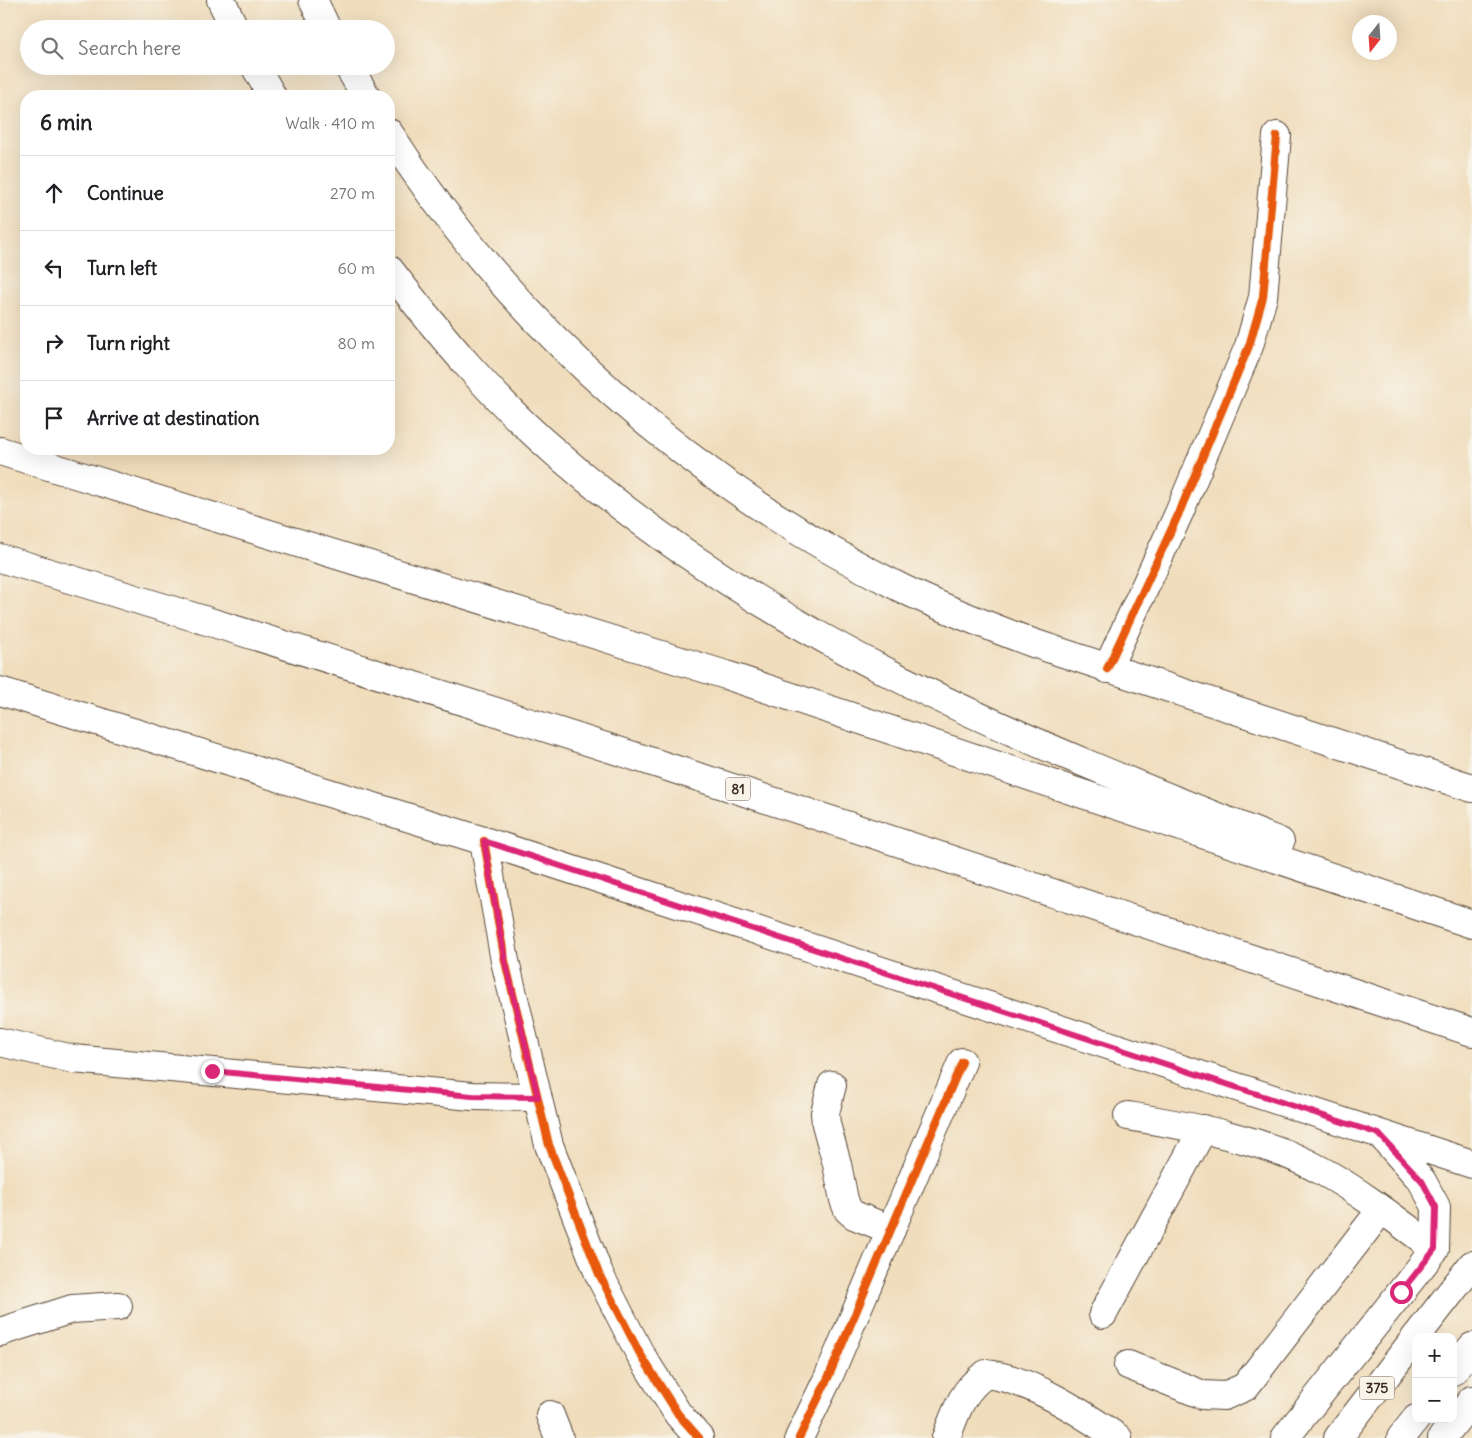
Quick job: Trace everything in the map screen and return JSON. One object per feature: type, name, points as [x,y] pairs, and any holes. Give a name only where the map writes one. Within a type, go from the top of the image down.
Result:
[{"type":"main road","points":[[221,0],[231,20]]},
{"type":"main road","points":[[313,0],[323,20]]},
{"type":"main road","points":[[260,75],[269,90]]},
{"type":"main road","points":[[353,75],[362,90]]},
{"type":"main road","points":[[1107,669],[1179,513],[1250,346],[1263,297],[1277,136]]},
{"type":"main road","points":[[395,141],[462,236],[502,283],[586,370],[682,452],[788,526],[902,589],[967,618],[1107,669],[1472,788]]},
{"type":"main road","points":[[395,277],[443,337],[480,378],[554,452],[655,533],[754,599],[826,641],[989,723],[1086,765],[1472,918]]},
{"type":"main road","points":[[0,451],[726,675],[1472,924]]},
{"type":"main road","name":"81","points":[[0,558],[215,623],[690,774],[1472,1032]]},
{"type":"main road","points":[[0,691],[484,841],[1472,1164]]},
{"type":"main road","points":[[484,841],[505,961],[549,1145],[599,1274],[660,1387],[678,1414],[699,1438]]},
{"type":"main road","points":[[0,1042],[72,1059],[472,1096],[538,1097]]},
{"type":"main road","points":[[799,1438],[828,1378],[962,1062]]},
{"type":"main road","points":[[832,1085],[825,1113],[826,1124],[838,1164],[844,1200],[848,1210],[854,1215],[891,1230]]},
{"type":"main road","points":[[1128,1116],[1202,1129],[1276,1150],[1314,1167],[1381,1210],[1435,1249],[1458,1251],[1472,1260]]},
{"type":"main road","points":[[1103,1314],[1202,1129]]},
{"type":"main road","points":[[1379,1134],[1422,1181],[1436,1207],[1435,1249]]},
{"type":"main road","points":[[1128,1365],[1203,1395],[1224,1396],[1245,1387],[1381,1210]]},
{"type":"main road","name":"375","points":[[1285,1438],[1435,1249]]},
{"type":"main road","name":"375","points":[[1419,1333],[1472,1265]]},
{"type":"main road","points":[[0,1332],[72,1309],[118,1306]]},
{"type":"main road","name":"375","points":[[1338,1438],[1412,1342]]},
{"type":"main road","points":[[1457,1366],[1472,1347]]},
{"type":"main road","points":[[946,1438],[958,1406],[972,1383],[986,1374],[1002,1376],[1076,1409],[1118,1438]]},
{"type":"main road","points":[[1442,1438],[1472,1400]]},
{"type":"main road","points":[[1401,1438],[1413,1423]]},
{"type":"cycle path","points":[[1107,669],[1179,513],[1249,346],[1263,297],[1277,136]]},
{"type":"cycle path","points":[[484,841],[505,961],[549,1145],[599,1274],[639,1352],[678,1414],[699,1438]]},
{"type":"cycle path","points":[[799,1438],[828,1378],[962,1062]]},
{"type":"route","points":[[212,1071],[472,1096],[538,1097],[505,961],[484,841],[1379,1134],[1422,1181],[1436,1207],[1435,1249],[1401,1292]]}]
